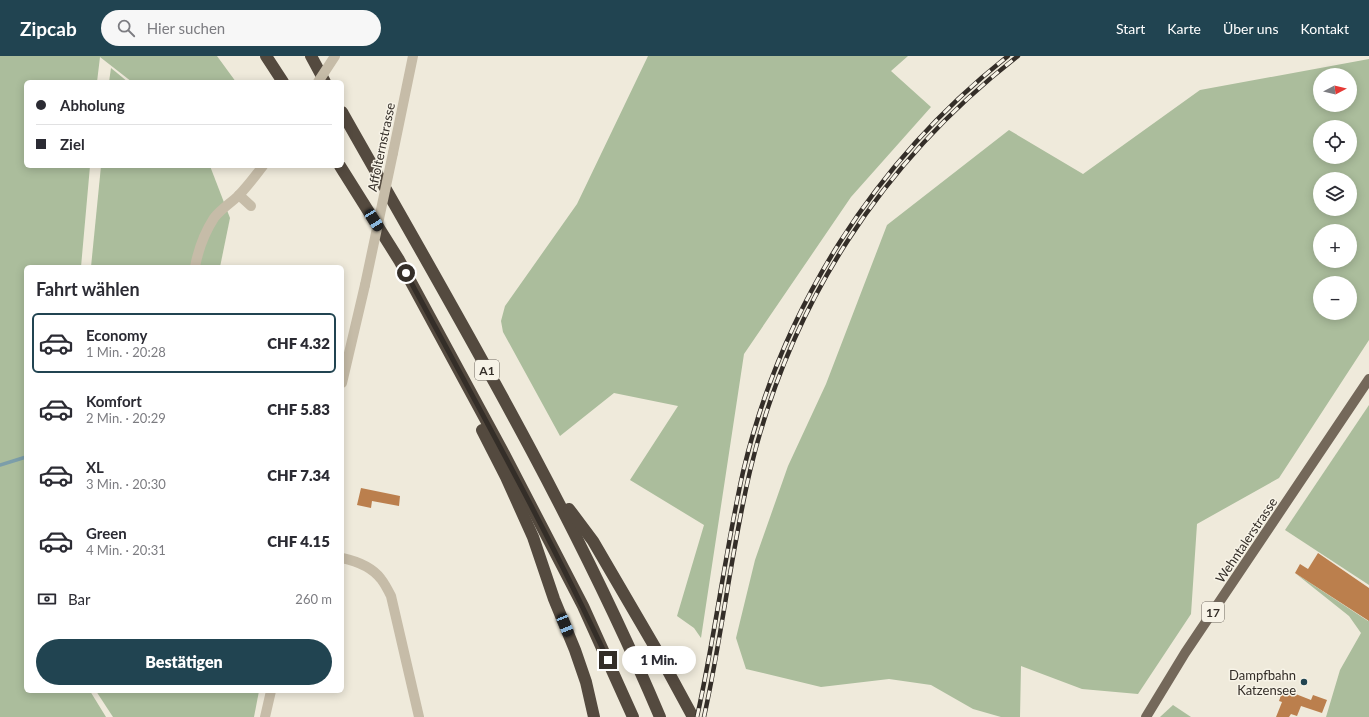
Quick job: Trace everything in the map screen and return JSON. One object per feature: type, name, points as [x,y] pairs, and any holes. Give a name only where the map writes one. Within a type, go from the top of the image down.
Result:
[{"type":"highway","points":[[266,56],[282,80]]},
{"type":"highway","points":[[310,56],[324,80]]},
{"type":"highway","name":"A1","points":[[344,116],[550,485],[605,595],[660,717]]},
{"type":"highway","name":"A1","points":[[341,168],[399,260],[556,552],[586,613],[633,717]]},
{"type":"highway","points":[[465,382],[479,422],[506,477],[532,537],[554,599],[575,650],[586,682],[594,717]]},
{"type":"highway","points":[[550,485],[593,541],[675,682],[693,717]]},
{"type":"main road","name":"Wehntalerstrasse","points":[[1146,717],[1190,647],[1369,379]]},
{"type":"street","points":[[319,80],[335,56]]},
{"type":"street","name":"Affolternstrasse","points":[[344,374],[365,285],[413,56]]},
{"type":"street","points":[[195,265],[197,256],[214,218],[226,205],[239,195],[261,168]]},
{"type":"street","points":[[239,195],[251,206]]},
{"type":"street","points":[[344,558],[368,567],[381,578],[391,596],[419,717]]},
{"type":"street","points":[[264,717],[271,693]]},
{"type":"green space","points":[[0,56],[217,56],[235,80],[129,80],[100,57],[97,80],[24,80],[24,168],[90,168],[81,265],[24,265],[24,693],[91,693],[106,717],[0,717]]},
{"type":"green space","points":[[648,56],[908,56],[891,71],[931,107],[851,197],[744,354],[701,638],[694,628],[677,616],[704,525],[630,480],[678,406],[614,393],[560,436],[503,332],[501,321],[505,306],[577,204]]},
{"type":"green space","points":[[1369,59],[1369,340],[1279,478],[1197,524],[1191,614],[1138,694],[1082,689],[1021,666],[1020,717],[1001,717],[973,709],[931,685],[889,679],[821,687],[746,669],[736,638],[755,560],[788,466],[826,384],[887,225],[1009,130],[1083,174],[1200,90],[1313,69],[1313,112],[1357,112],[1357,68],[1320,68]]},
{"type":"green space","points":[[111,68],[126,80],[109,80]]},
{"type":"green space","points":[[101,168],[211,168],[230,218],[220,265],[91,265]]},
{"type":"green space","points":[[1369,405],[1369,585],[1285,530]]},
{"type":"green space","points":[[1295,573],[1368,621],[1369,620],[1369,717],[1326,717],[1340,670],[1361,633],[1349,616]]},
{"type":"green space","points":[[97,693],[259,693],[254,717],[113,717]]},
{"type":"green space","points":[[1173,705],[1191,717],[1160,717]]},
{"type":"building","points":[[361,488],[400,496],[399,506],[372,501],[371,508],[357,505]]},
{"type":"building","points":[[1318,553],[1369,588],[1369,621],[1295,573],[1300,564],[1308,569]]},
{"type":"building","points":[[1283,689],[1311,700],[1313,695],[1327,700],[1322,713],[1301,706],[1297,716],[1291,714],[1289,717],[1276,717],[1282,702],[1279,701]]},
{"type":"waterway","points":[[0,465],[24,458]]},
{"type":"railway","points":[[697,717],[743,472],[760,411],[782,352],[809,296],[840,242],[876,190],[916,142],[960,97],[1008,56]]},
{"type":"railway","points":[[704,717],[737,532],[750,471],[767,409],[790,350],[817,294],[848,240],[884,190],[924,142],[969,97],[1018,56]]},
{"type":"place","name":"Dampfbahn Katzensee","points":[[1304,682]]},
{"type":"route","points":[[406,273],[556,552],[608,660]]}]
